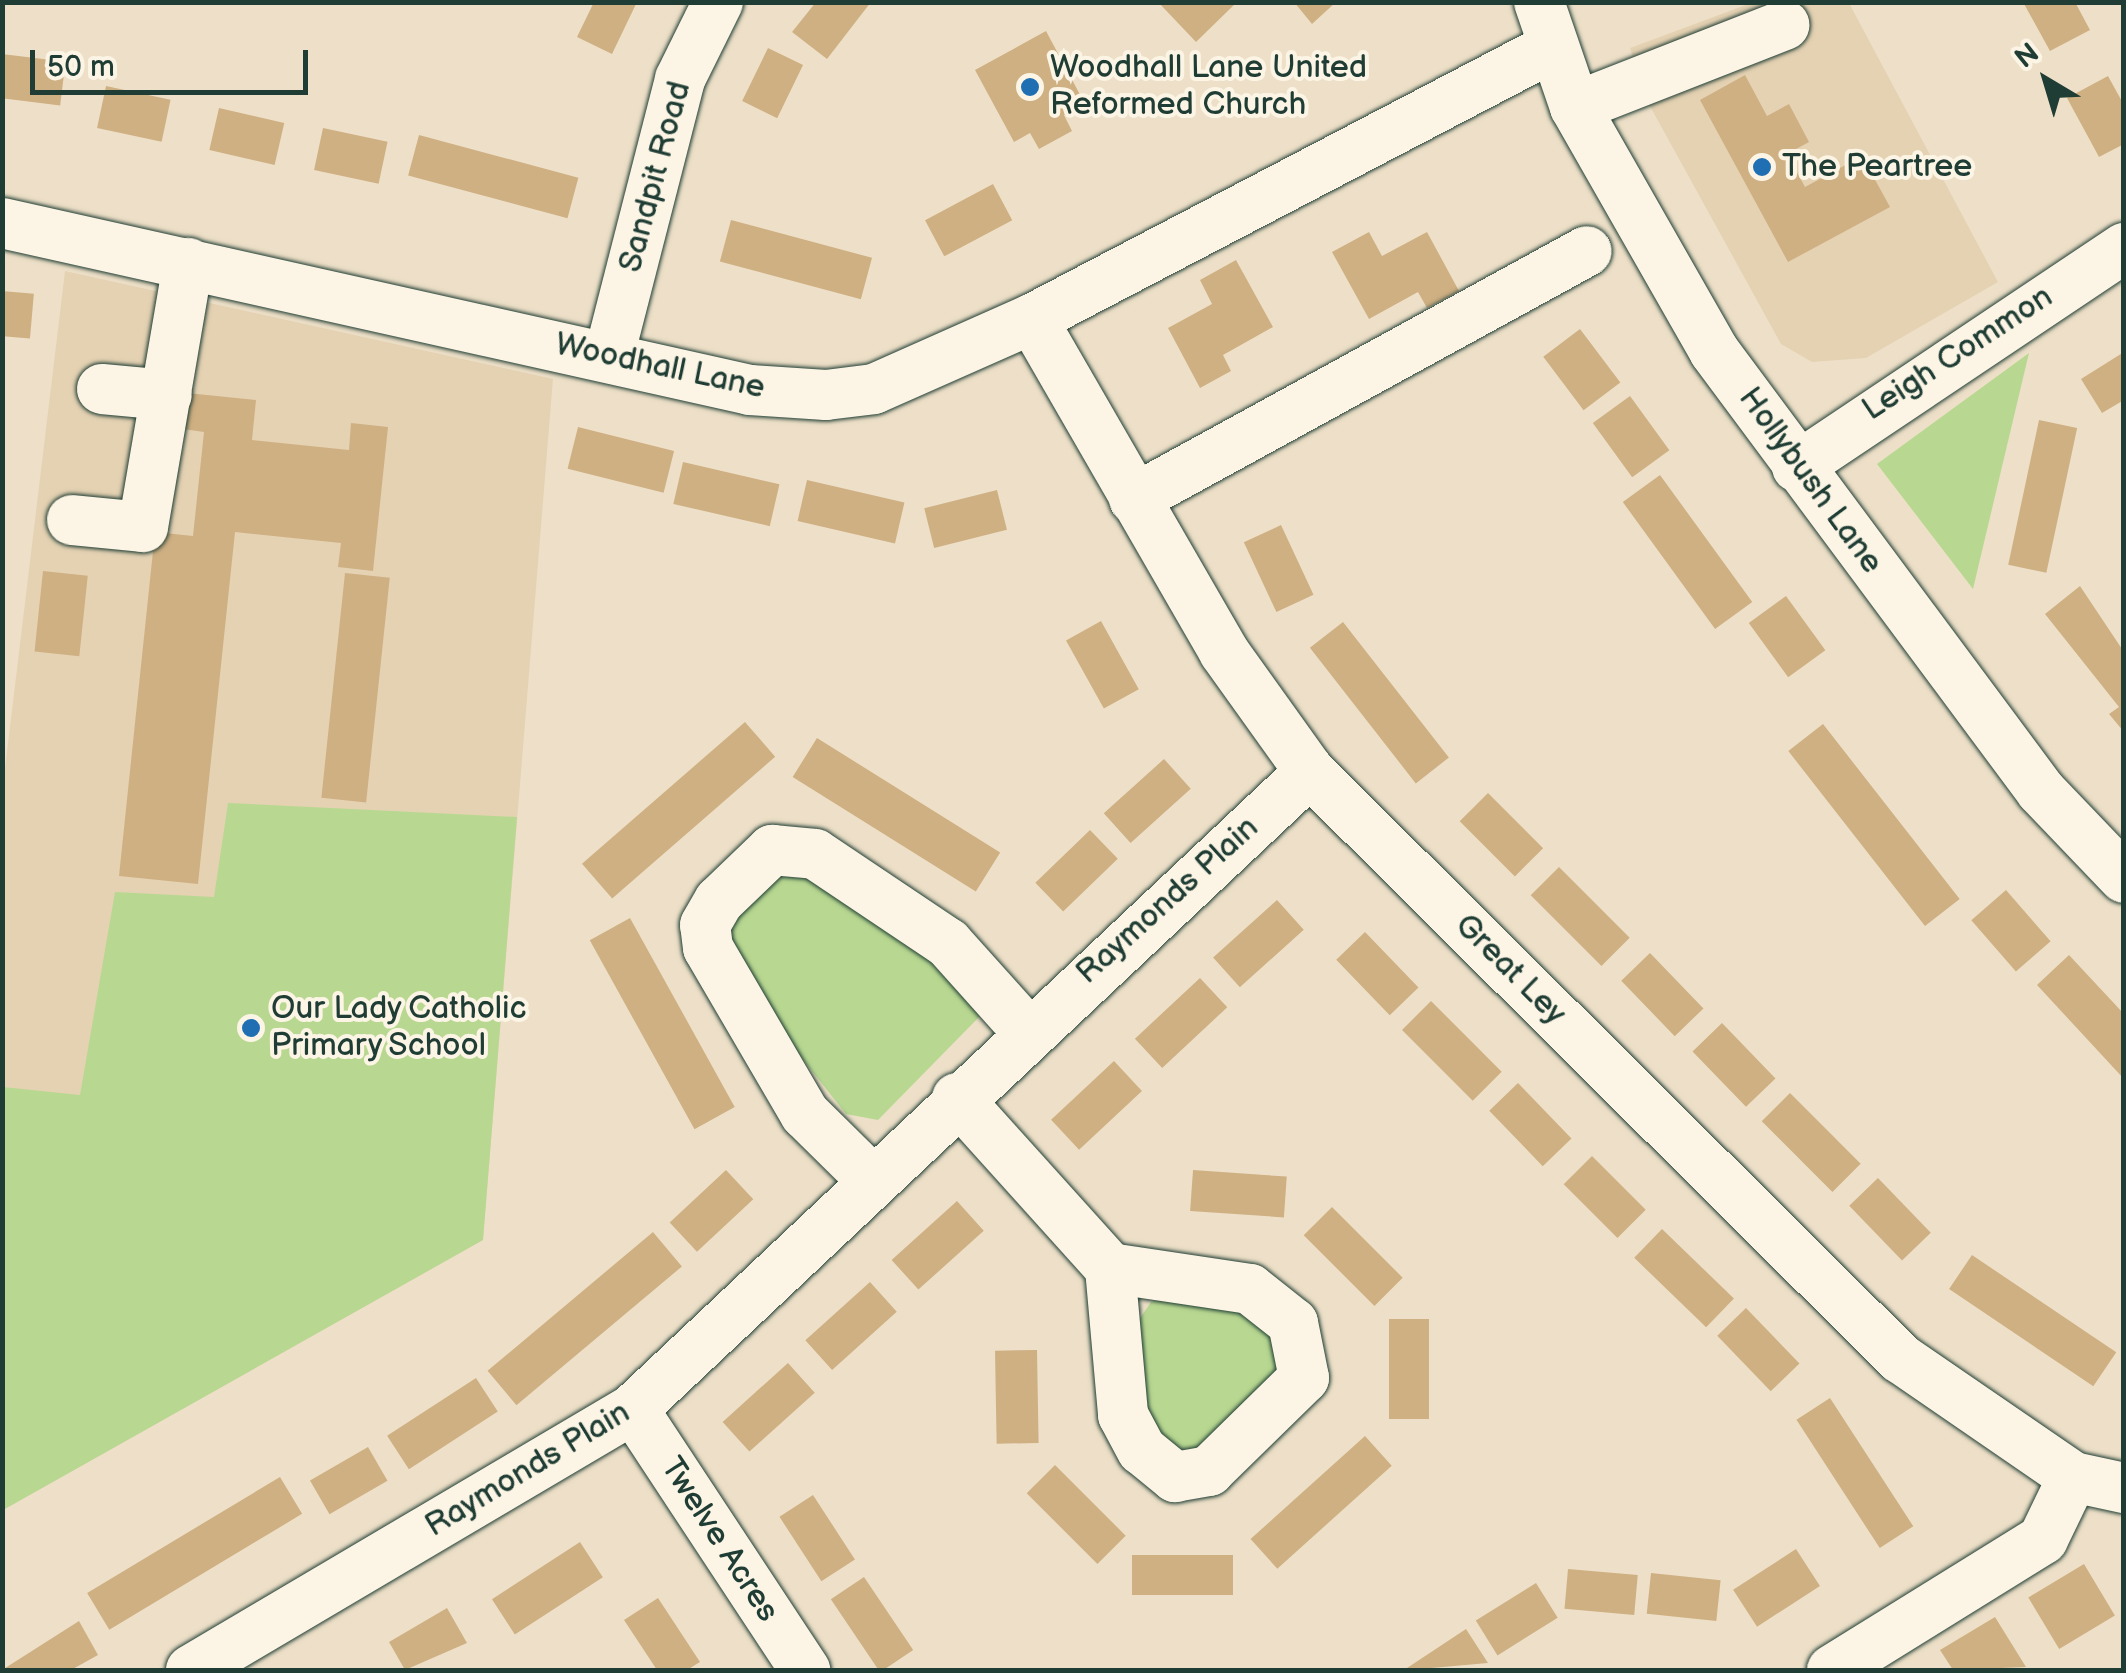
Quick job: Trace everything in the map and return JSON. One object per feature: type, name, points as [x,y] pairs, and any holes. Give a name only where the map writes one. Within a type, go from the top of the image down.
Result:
[{"type":"street","name":"Sandpit Road","points":[[609,356],[680,79],[718,2]]},
{"type":"street","points":[[1574,107],[1784,25]]},
{"type":"street","name":"Woodhall Lane","points":[[2,223],[750,390],[826,396],[874,389],[1032,320],[1544,26]]},
{"type":"street","name":"Hollybush Lane","points":[[1544,26],[1574,107],[1635,226],[1797,466],[2041,791],[2124,878]]},
{"type":"street","name":"Leigh Common","points":[[1797,466],[2124,248]]},
{"type":"street","points":[[1134,500],[1587,250]]},
{"type":"street","points":[[72,520],[143,527],[188,263]]},
{"type":"street","name":"Great Ley","points":[[1032,320],[1224,652],[1310,772],[1900,1358],[2073,1477],[2124,1488]]},
{"type":"street","points":[[102,389],[168,395]]},
{"type":"street","name":"Raymonds Plain","points":[[191,1670],[633,1409],[1026,1030],[1310,772]]},
{"type":"street","points":[[870,1178],[805,1114],[708,948],[705,925],[719,901],[772,850],[815,854],[948,943],[1026,1030]]},
{"type":"street","points":[[957,1098],[1110,1268],[1124,1416],[1142,1450],[1175,1477],[1210,1471],[1304,1378],[1293,1323],[1250,1289],[1110,1268]]},
{"type":"street","name":"Twelve Acres","points":[[633,1409],[805,1670]]},
{"type":"street","points":[[1832,1670],[2043,1539],[2073,1477]]},
{"type":"shaded area","points":[[1751,3],[1849,3],[1998,282],[1866,358],[1812,362],[1781,344],[1646,99],[1630,48]]},
{"type":"shaded area","name":"Our Lady Catholic Primary School","points":[[65,271],[553,379],[483,1240],[3,1510],[2,793]]},
{"type":"green space","points":[[2029,353],[1973,589],[1877,464]]},
{"type":"green space","points":[[228,803],[517,817],[483,1240],[3,1510],[3,1087],[80,1095],[115,892],[214,897]]},
{"type":"green space","points":[[783,860],[967,974],[986,1010],[878,1120],[846,1114],[705,936]]},
{"type":"green space","points":[[1192,1291],[1261,1313],[1284,1372],[1201,1450],[1169,1449],[1143,1420],[1132,1330],[1151,1302]]},
{"type":"building","points":[[594,2],[637,2],[612,54],[577,37]]},
{"type":"building","points":[[816,2],[871,2],[827,59],[792,32]]},
{"type":"building","points":[[1158,2],[1237,2],[1196,42]]},
{"type":"building","points":[[1294,2],[1336,2],[1312,24]]},
{"type":"building","points":[[2023,2],[2075,2],[2090,30],[2050,51]]},
{"type":"building","name":"Woodhall Lane United Reformed Church","points":[[1046,31],[1085,104],[1064,115],[1072,131],[1039,149],[1030,133],[1014,142],[975,70]]},
{"type":"building","points":[[768,48],[803,65],[777,118],[742,101]]},
{"type":"building","points":[[2,54],[66,62],[60,105],[2,98]]},
{"type":"building","name":"The Peartree","points":[[1745,75],[1767,116],[1789,104],[1809,142],[1787,154],[1805,187],[1862,156],[1890,207],[1788,262],[1700,100]]},
{"type":"building","points":[[2108,76],[2124,105],[2124,144],[2099,157],[2067,98]]},
{"type":"building","points":[[106,86],[171,100],[162,142],[97,128]]},
{"type":"building","points":[[219,108],[284,123],[275,165],[209,150]]},
{"type":"building","points":[[323,128],[388,142],[379,184],[314,170]]},
{"type":"building","points":[[419,135],[578,178],[568,218],[408,176]]},
{"type":"building","points":[[993,184],[1012,220],[944,256],[925,220]]},
{"type":"building","points":[[731,220],[872,258],[861,299],[720,262]]},
{"type":"building","points":[[1369,232],[1382,256],[1427,232],[1459,291],[1427,308],[1418,292],[1369,319],[1332,252]]},
{"type":"building","points":[[1236,260],[1273,327],[1223,355],[1231,371],[1200,388],[1168,328],[1212,304],[1200,280]]},
{"type":"building","points":[[2,291],[34,294],[30,339],[2,336]]},
{"type":"building","points":[[1580,329],[1620,383],[1584,410],[1543,357]]},
{"type":"building","points":[[2124,352],[2124,400],[2102,413],[2081,379]]},
{"type":"building","points":[[187,393],[256,400],[252,440],[349,450],[351,423],[388,427],[373,571],[338,567],[341,543],[235,532],[198,884],[119,876],[155,532],[193,536],[204,432],[183,429]]},
{"type":"building","points":[[1630,396],[1669,450],[1632,477],[1593,423]]},
{"type":"building","points":[[2039,420],[2077,428],[2046,573],[2008,565]]},
{"type":"building","points":[[578,427],[674,451],[664,493],[568,469]]},
{"type":"building","points":[[683,462],[779,484],[770,526],[673,504]]},
{"type":"building","points":[[1660,475],[1752,602],[1715,629],[1623,502]]},
{"type":"building","points":[[807,480],[904,502],[895,543],[798,521]]},
{"type":"building","points":[[997,490],[1007,530],[934,548],[924,508]]},
{"type":"building","points":[[1281,525],[1314,595],[1276,612],[1244,542]]},
{"type":"building","points":[[43,571],[88,576],[79,656],[35,652]]},
{"type":"building","points":[[345,573],[390,578],[366,802],[321,798]]},
{"type":"building","points":[[2080,586],[2124,652],[2124,732],[2109,714],[2119,707],[2045,614]]},
{"type":"building","points":[[1786,596],[1825,650],[1788,677],[1749,623]]},
{"type":"building","points":[[1101,621],[1139,689],[1104,709],[1066,640]]},
{"type":"building","points":[[1343,622],[1449,758],[1416,783],[1310,648]]},
{"type":"building","points":[[745,722],[775,757],[612,898],[582,864]]},
{"type":"building","points":[[1823,724],[1960,899],[1925,926],[1788,751]]},
{"type":"building","points":[[817,738],[1000,852],[976,891],[793,777]]},
{"type":"building","points":[[1164,759],[1191,789],[1131,843],[1104,813]]},
{"type":"building","points":[[1488,793],[1543,848],[1515,876],[1460,821]]},
{"type":"building","points":[[1090,830],[1118,859],[1063,912],[1035,883]]},
{"type":"building","points":[[1559,867],[1630,938],[1601,966],[1531,895]]},
{"type":"building","points":[[2006,890],[2051,941],[2016,971],[1971,920]]},
{"type":"building","points":[[1277,900],[1304,930],[1240,987],[1213,958]]},
{"type":"building","points":[[630,918],[735,1107],[694,1129],[590,940]]},
{"type":"building","points":[[1365,932],[1418,987],[1390,1015],[1336,960]]},
{"type":"building","points":[[1650,953],[1703,1008],[1675,1036],[1621,981]]},
{"type":"building","points":[[2069,955],[2124,1014],[2124,1079],[2037,985]]},
{"type":"building","points":[[1200,978],[1227,1007],[1162,1068],[1135,1039]]},
{"type":"building","points":[[1431,1001],[1502,1072],[1473,1101],[1402,1030]]},
{"type":"building","points":[[1722,1023],[1775,1078],[1746,1107],[1693,1051]]},
{"type":"building","points":[[1114,1061],[1142,1091],[1079,1150],[1051,1120]]},
{"type":"building","points":[[1518,1083],[1571,1138],[1543,1166],[1489,1111]]},
{"type":"building","points":[[1790,1093],[1861,1164],[1832,1192],[1762,1121]]},
{"type":"building","points":[[1592,1156],[1646,1210],[1617,1238],[1564,1184]]},
{"type":"building","points":[[726,1170],[753,1199],[697,1252],[670,1223]]},
{"type":"building","points":[[1193,1170],[1287,1177],[1284,1217],[1190,1211]]},
{"type":"building","points":[[1878,1178],[1931,1233],[1902,1260],[1849,1206]]},
{"type":"building","points":[[957,1201],[984,1231],[918,1290],[892,1260]]},
{"type":"building","points":[[1332,1207],[1403,1278],[1374,1306],[1304,1235]]},
{"type":"building","points":[[1662,1229],[1734,1298],[1706,1327],[1634,1258]]},
{"type":"building","points":[[653,1232],[682,1266],[516,1405],[488,1371]]},
{"type":"building","points":[[1972,1255],[2116,1352],[2093,1386],[1949,1289]]},
{"type":"building","points":[[870,1282],[897,1312],[832,1370],[805,1340]]},
{"type":"building","points":[[1746,1308],[1799,1363],[1771,1391],[1717,1336]]},
{"type":"building","points":[[1389,1319],[1429,1319],[1429,1419],[1389,1419]]},
{"type":"building","points":[[1037,1350],[1039,1443],[997,1444],[995,1351]]},
{"type":"building","points":[[788,1363],[815,1393],[749,1452],[723,1422]]},
{"type":"building","points":[[476,1378],[498,1412],[409,1469],[387,1436]]},
{"type":"building","points":[[1830,1398],[1913,1526],[1880,1548],[1796,1420]]},
{"type":"building","points":[[1365,1436],[1392,1466],[1277,1569],[1251,1539]]},
{"type":"building","points":[[368,1447],[388,1481],[329,1514],[310,1480]]},
{"type":"building","points":[[1055,1465],[1126,1536],[1097,1564],[1027,1493]]},
{"type":"building","points":[[280,1477],[302,1514],[109,1630],[87,1593]]},
{"type":"building","points":[[813,1495],[855,1560],[821,1581],[779,1517]]},
{"type":"building","points":[[580,1542],[603,1577],[515,1634],[492,1599]]},
{"type":"building","points":[[1796,1549],[1820,1586],[1757,1627],[1733,1590]]},
{"type":"building","points":[[1132,1555],[1233,1555],[1233,1595],[1132,1595]]},
{"type":"building","points":[[2084,1564],[2115,1615],[2059,1649],[2028,1597]]},
{"type":"building","points":[[1568,1569],[1638,1575],[1634,1615],[1565,1609]]},
{"type":"building","points":[[1651,1573],[1721,1580],[1716,1621],[1647,1614]]},
{"type":"building","points":[[864,1577],[913,1650],[878,1670],[831,1599]]},
{"type":"building","points":[[1536,1583],[1558,1618],[1498,1655],[1476,1621]]},
{"type":"building","points":[[658,1598],[700,1662],[687,1670],[657,1670],[624,1620]]},
{"type":"building","points":[[447,1608],[467,1643],[405,1670],[389,1642]]},
{"type":"building","points":[[1995,1617],[2026,1667],[1953,1670],[1940,1650]]},
{"type":"building","points":[[79,1621],[98,1655],[71,1670],[2,1670]]},
{"type":"building","points":[[1466,1629],[1488,1663],[1407,1668]]},
{"type":"place","name":"Woodhall Lane United Reformed Church","points":[[1030,87]]},
{"type":"place","name":"The Peartree","points":[[1762,167]]},
{"type":"place","name":"Our Lady Catholic Primary School","points":[[251,1028]]}]
